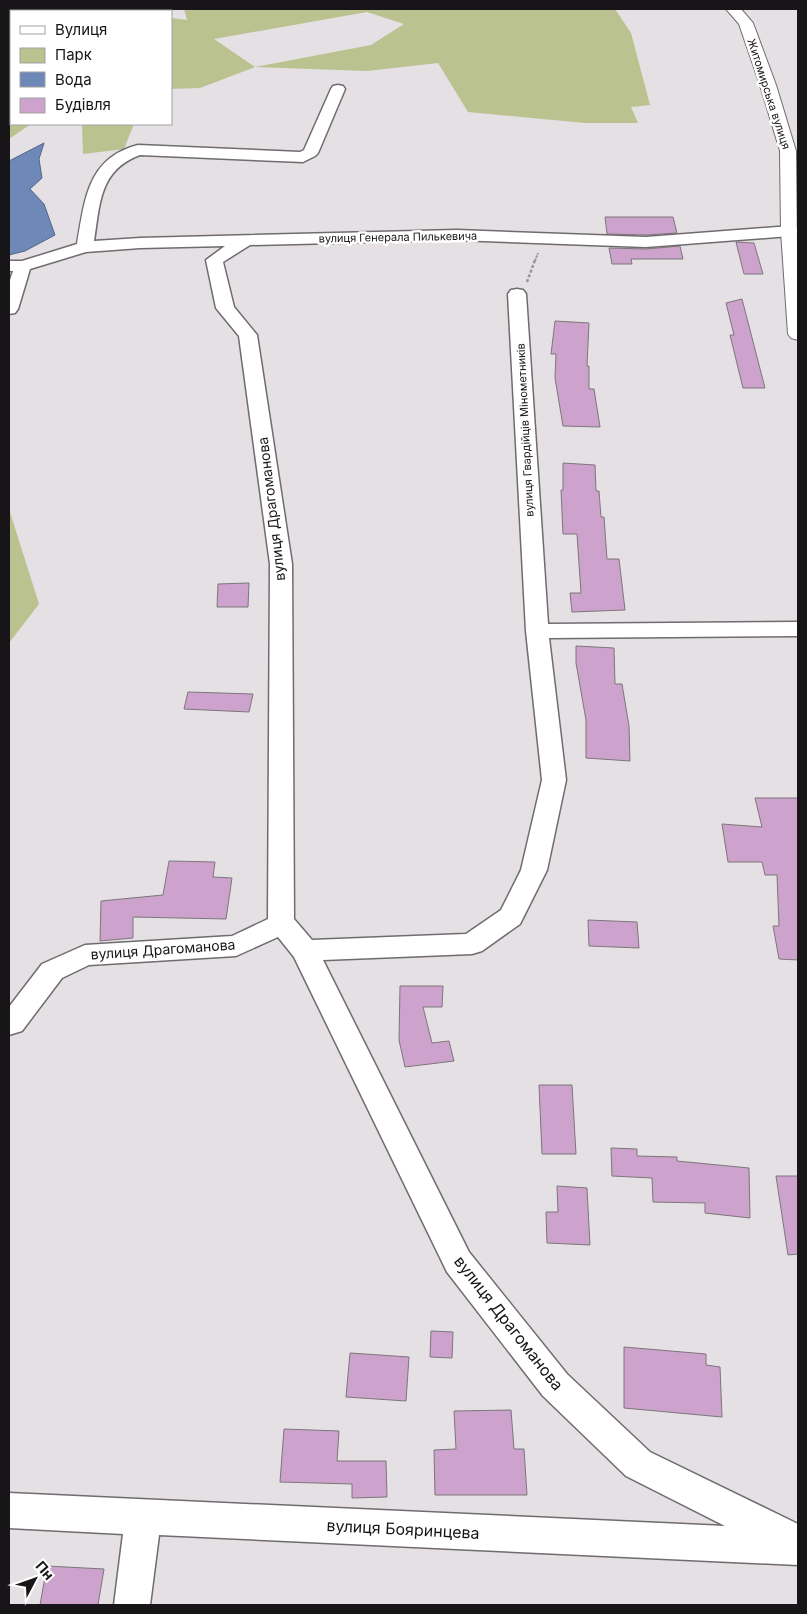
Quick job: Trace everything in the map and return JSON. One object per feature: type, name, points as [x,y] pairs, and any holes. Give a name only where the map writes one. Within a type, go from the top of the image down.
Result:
[{"type":"main road","name":"Житомирська вулиця","points":[[733,9],[746,23],[788,151],[790,231],[798,334]]},
{"type":"street","points":[[85,247],[98,181],[106,167],[124,153],[138,150],[303,157],[310,154],[338,89]]},
{"type":"street","name":"вулиця Генерала Пилькевича","points":[[16,266],[85,247],[140,243],[448,235],[646,242],[790,231]]},
{"type":"street","name":"вулиця Драгоманова","points":[[245,241],[214,260],[225,308],[248,335],[281,564],[281,922],[305,951],[458,1262],[555,1384],[638,1464],[798,1543]]},
{"type":"street","points":[[9,309],[16,266]]},
{"type":"street","name":"вулиця Гвардійців Мінометників","points":[[305,951],[472,944],[511,917],[534,870],[554,780],[537,631],[517,294]]},
{"type":"street","points":[[537,631],[798,628]]},
{"type":"street","name":"вулиця Драгоманова","points":[[9,1024],[52,971],[85,955],[236,946],[283,923]]},
{"type":"street","name":"вулиця Бояринцева","points":[[9,1511],[798,1547]]},
{"type":"street","points":[[132,1605],[143,1518]]},
{"type":"path","points":[[517,294],[528,280],[544,237]]},
{"type":"green space","points":[[9,9],[137,9],[10,10],[10,125],[30,125],[9,139]]},
{"type":"green space","points":[[184,9],[615,9],[631,33],[650,105],[631,107],[638,123],[585,123],[468,112],[438,63],[367,71],[255,67],[200,88],[172,89],[172,18],[187,20]],"holes":[[[367,12],[404,24],[371,45],[255,67],[214,39]]]},
{"type":"green space","points":[[82,125],[134,125],[124,149],[83,154]]},
{"type":"green space","points":[[9,509],[39,604],[9,643]]},
{"type":"water","points":[[44,143],[39,159],[42,178],[30,189],[44,204],[55,235],[25,251],[9,255],[9,161]]},
{"type":"building","points":[[605,217],[673,217],[677,233],[646,235],[607,234]]},
{"type":"building","points":[[736,242],[754,243],[763,274],[744,274]]},
{"type":"building","points":[[680,246],[683,259],[631,259],[632,264],[612,264],[609,248],[646,249]]},
{"type":"building","points":[[742,299],[765,388],[743,388],[730,335],[734,335],[726,303]]},
{"type":"building","points":[[555,321],[589,323],[587,366],[589,366],[589,389],[594,389],[600,427],[563,426],[555,378],[556,354],[551,354]]},
{"type":"building","points":[[563,463],[595,465],[596,491],[599,491],[601,517],[604,517],[607,559],[619,559],[625,610],[572,612],[570,593],[581,593],[577,534],[563,534],[561,490],[563,490]]},
{"type":"building","points":[[249,583],[248,607],[217,607],[218,584]]},
{"type":"building","points":[[576,646],[614,648],[615,684],[622,684],[629,726],[630,761],[586,758],[586,720],[576,663]]},
{"type":"building","points":[[188,692],[253,694],[249,712],[184,709]]},
{"type":"building","points":[[755,798],[798,798],[798,960],[779,959],[773,926],[779,926],[777,875],[765,875],[762,862],[728,862],[722,824],[762,827]]},
{"type":"building","points":[[169,861],[215,862],[213,877],[232,878],[226,919],[133,917],[133,938],[100,941],[101,901],[163,895]]},
{"type":"building","points":[[588,920],[637,922],[639,948],[589,946]]},
{"type":"building","points":[[400,986],[443,986],[442,1007],[423,1007],[432,1043],[449,1041],[454,1061],[405,1067],[399,1040]]},
{"type":"building","points":[[539,1085],[572,1085],[576,1154],[542,1154]]},
{"type":"building","points":[[611,1148],[637,1149],[637,1156],[677,1157],[677,1161],[749,1168],[750,1218],[705,1213],[705,1203],[653,1202],[652,1178],[612,1176]]},
{"type":"building","points":[[776,1176],[798,1176],[798,1254],[788,1255]]},
{"type":"building","points":[[557,1186],[587,1188],[590,1245],[547,1243],[546,1212],[558,1212]]},
{"type":"building","points":[[431,1331],[453,1332],[452,1358],[430,1357]]},
{"type":"building","points":[[624,1347],[706,1354],[706,1365],[720,1367],[722,1417],[624,1408]]},
{"type":"building","points":[[350,1353],[409,1357],[406,1401],[346,1397]]},
{"type":"building","points":[[511,1410],[514,1449],[524,1449],[527,1495],[435,1495],[434,1450],[456,1449],[454,1411]]},
{"type":"building","points":[[284,1429],[339,1431],[337,1461],[386,1461],[387,1497],[352,1498],[352,1484],[280,1482]]},
{"type":"building","points":[[47,1566],[104,1569],[98,1605],[40,1605]]}]
